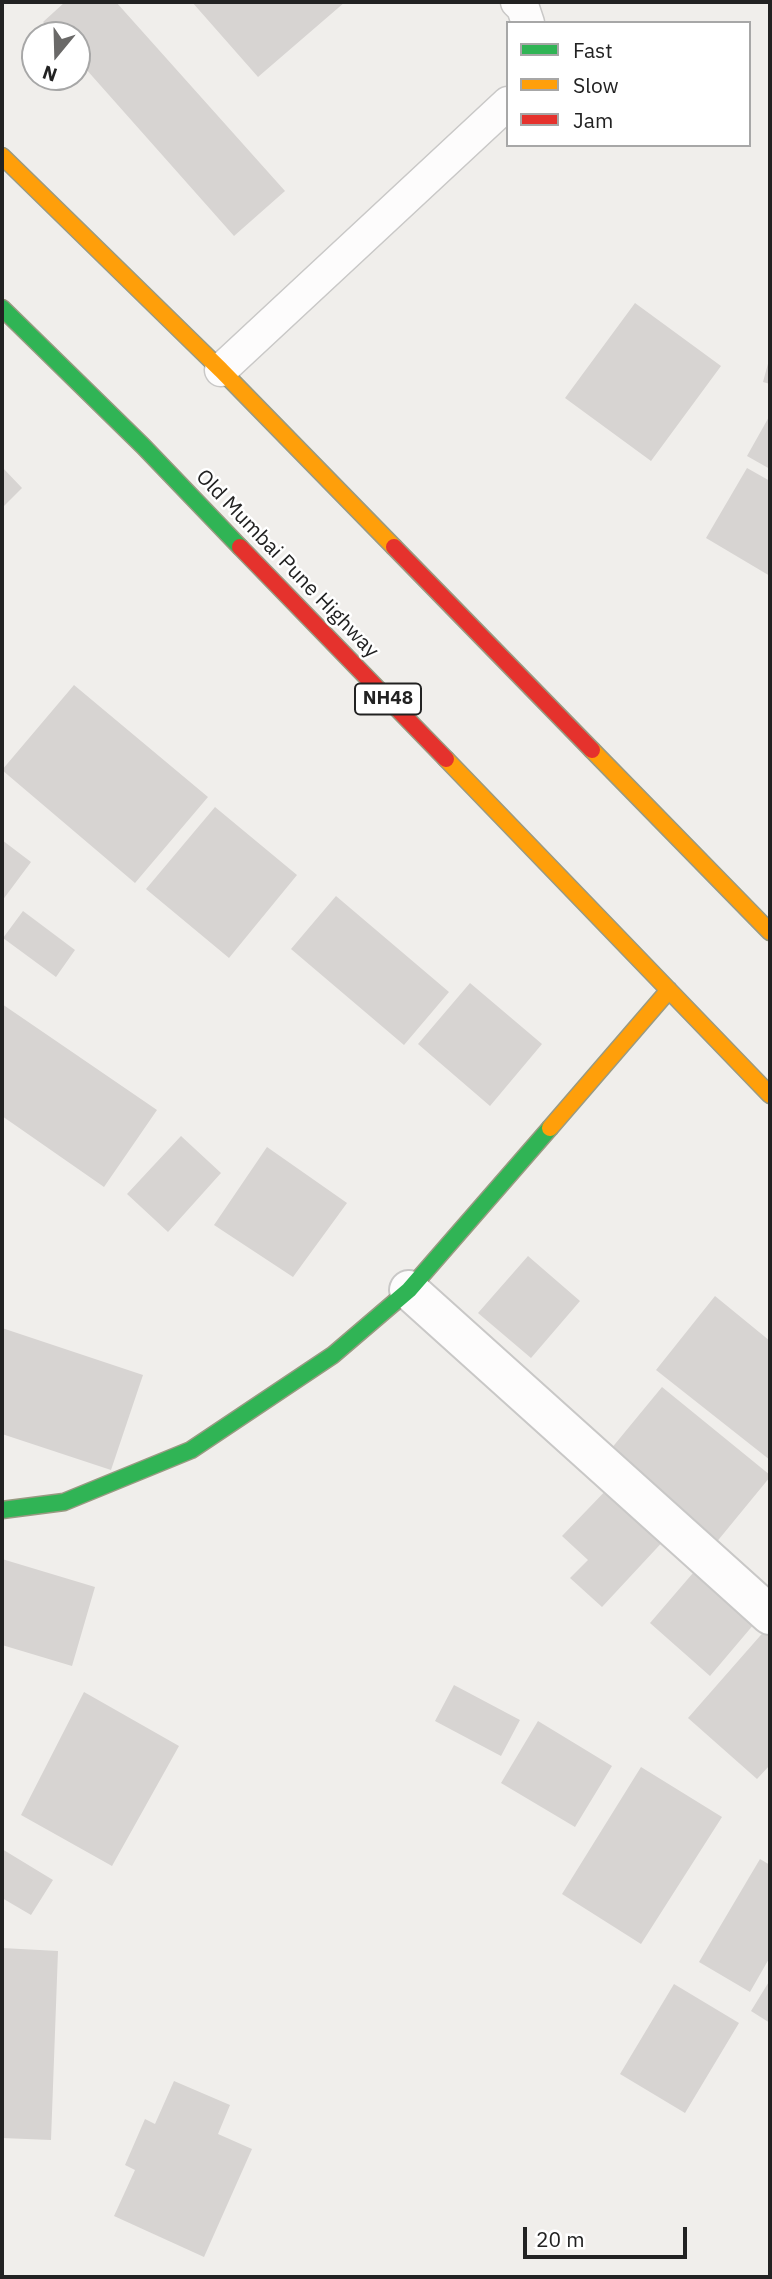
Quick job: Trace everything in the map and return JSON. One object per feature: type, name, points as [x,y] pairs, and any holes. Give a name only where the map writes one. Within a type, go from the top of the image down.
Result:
[{"type":"main road","points":[[2,156],[221,370],[770,932]]},
{"type":"main road","name":"Old Mumbai Pune Highway","points":[[2,308],[143,446],[770,1095]]},
{"type":"main road","points":[[2,1509],[64,1502],[191,1450],[333,1355],[409,1290],[669,990]]},
{"type":"street","points":[[409,1290],[770,1615]]},
{"type":"lane","points":[[517,2],[523,8],[526,21]]},
{"type":"lane","points":[[221,370],[506,105]]},
{"type":"building","points":[[65,2],[116,2],[285,191],[234,236],[91,75],[91,21],[44,21]]},
{"type":"building","points":[[192,2],[345,2],[258,77]]},
{"type":"building","points":[[635,303],[721,366],[651,461],[565,398]]},
{"type":"building","points":[[770,361],[770,384],[763,382]]},
{"type":"building","points":[[770,415],[770,469],[747,456]]},
{"type":"building","points":[[2,467],[22,488],[2,508]]},
{"type":"building","points":[[747,468],[770,481],[770,576],[706,538]]},
{"type":"building","points":[[74,685],[208,797],[135,883],[2,770]]},
{"type":"building","points":[[215,807],[297,875],[229,958],[146,889]]},
{"type":"building","points":[[2,840],[31,862],[2,901]]},
{"type":"building","points":[[336,896],[449,992],[404,1045],[291,949]]},
{"type":"building","points":[[23,911],[75,950],[56,977],[3,938]]},
{"type":"building","points":[[470,983],[542,1044],[490,1106],[418,1044]]},
{"type":"building","points":[[2,1004],[157,1110],[104,1187],[2,1116]]},
{"type":"building","points":[[181,1136],[221,1173],[168,1232],[127,1194]]},
{"type":"building","points":[[267,1147],[347,1203],[293,1277],[214,1225]]},
{"type":"building","points":[[528,1256],[580,1301],[531,1358],[478,1313]]},
{"type":"building","points":[[715,1296],[770,1341],[770,1460],[656,1370]]},
{"type":"building","points":[[2,1328],[143,1375],[111,1470],[2,1434]]},
{"type":"building","points":[[662,1387],[770,1475],[715,1544],[606,1455]]},
{"type":"building","points":[[612,1484],[668,1536],[602,1607],[570,1578],[588,1560],[562,1536]]},
{"type":"building","points":[[2,1559],[95,1587],[72,1666],[2,1645]]},
{"type":"building","points":[[699,1566],[760,1617],[710,1676],[650,1623]]},
{"type":"building","points":[[767,1628],[770,1631],[770,1765],[757,1779],[688,1718]]},
{"type":"building","points":[[454,1685],[520,1720],[501,1756],[435,1721]]},
{"type":"building","points":[[84,1692],[179,1746],[112,1866],[21,1815]]},
{"type":"building","points":[[538,1721],[612,1766],[575,1827],[501,1783]]},
{"type":"building","points":[[641,1767],[722,1817],[641,1944],[562,1894]]},
{"type":"building","points":[[2,1849],[53,1880],[31,1915],[2,1898]]},
{"type":"building","points":[[760,1859],[770,1865],[770,1957],[750,1992],[699,1962]]},
{"type":"building","points":[[2,1948],[58,1951],[51,2140],[2,2138]]},
{"type":"building","points":[[770,1980],[770,2023],[751,2011]]},
{"type":"building","points":[[674,1984],[739,2023],[685,2113],[620,2074]]},
{"type":"building","points":[[174,2081],[230,2105],[218,2134],[252,2149],[204,2257],[114,2216],[135,2170],[125,2165],[145,2119],[155,2124]]},
{"type":"traffic: fast","points":[[2,308],[143,446],[240,547]]},
{"type":"traffic: fast","points":[[2,1510],[64,1502],[191,1450],[333,1355],[409,1290],[550,1128]]},
{"type":"traffic: slow","points":[[2,156],[221,370],[394,547]]},
{"type":"traffic: slow","points":[[592,750],[770,932]]},
{"type":"traffic: slow","points":[[446,759],[770,1095]]},
{"type":"traffic: slow","points":[[550,1128],[669,990]]},
{"type":"traffic: jam","points":[[240,547],[446,759]]},
{"type":"traffic: jam","points":[[394,547],[592,750]]}]
